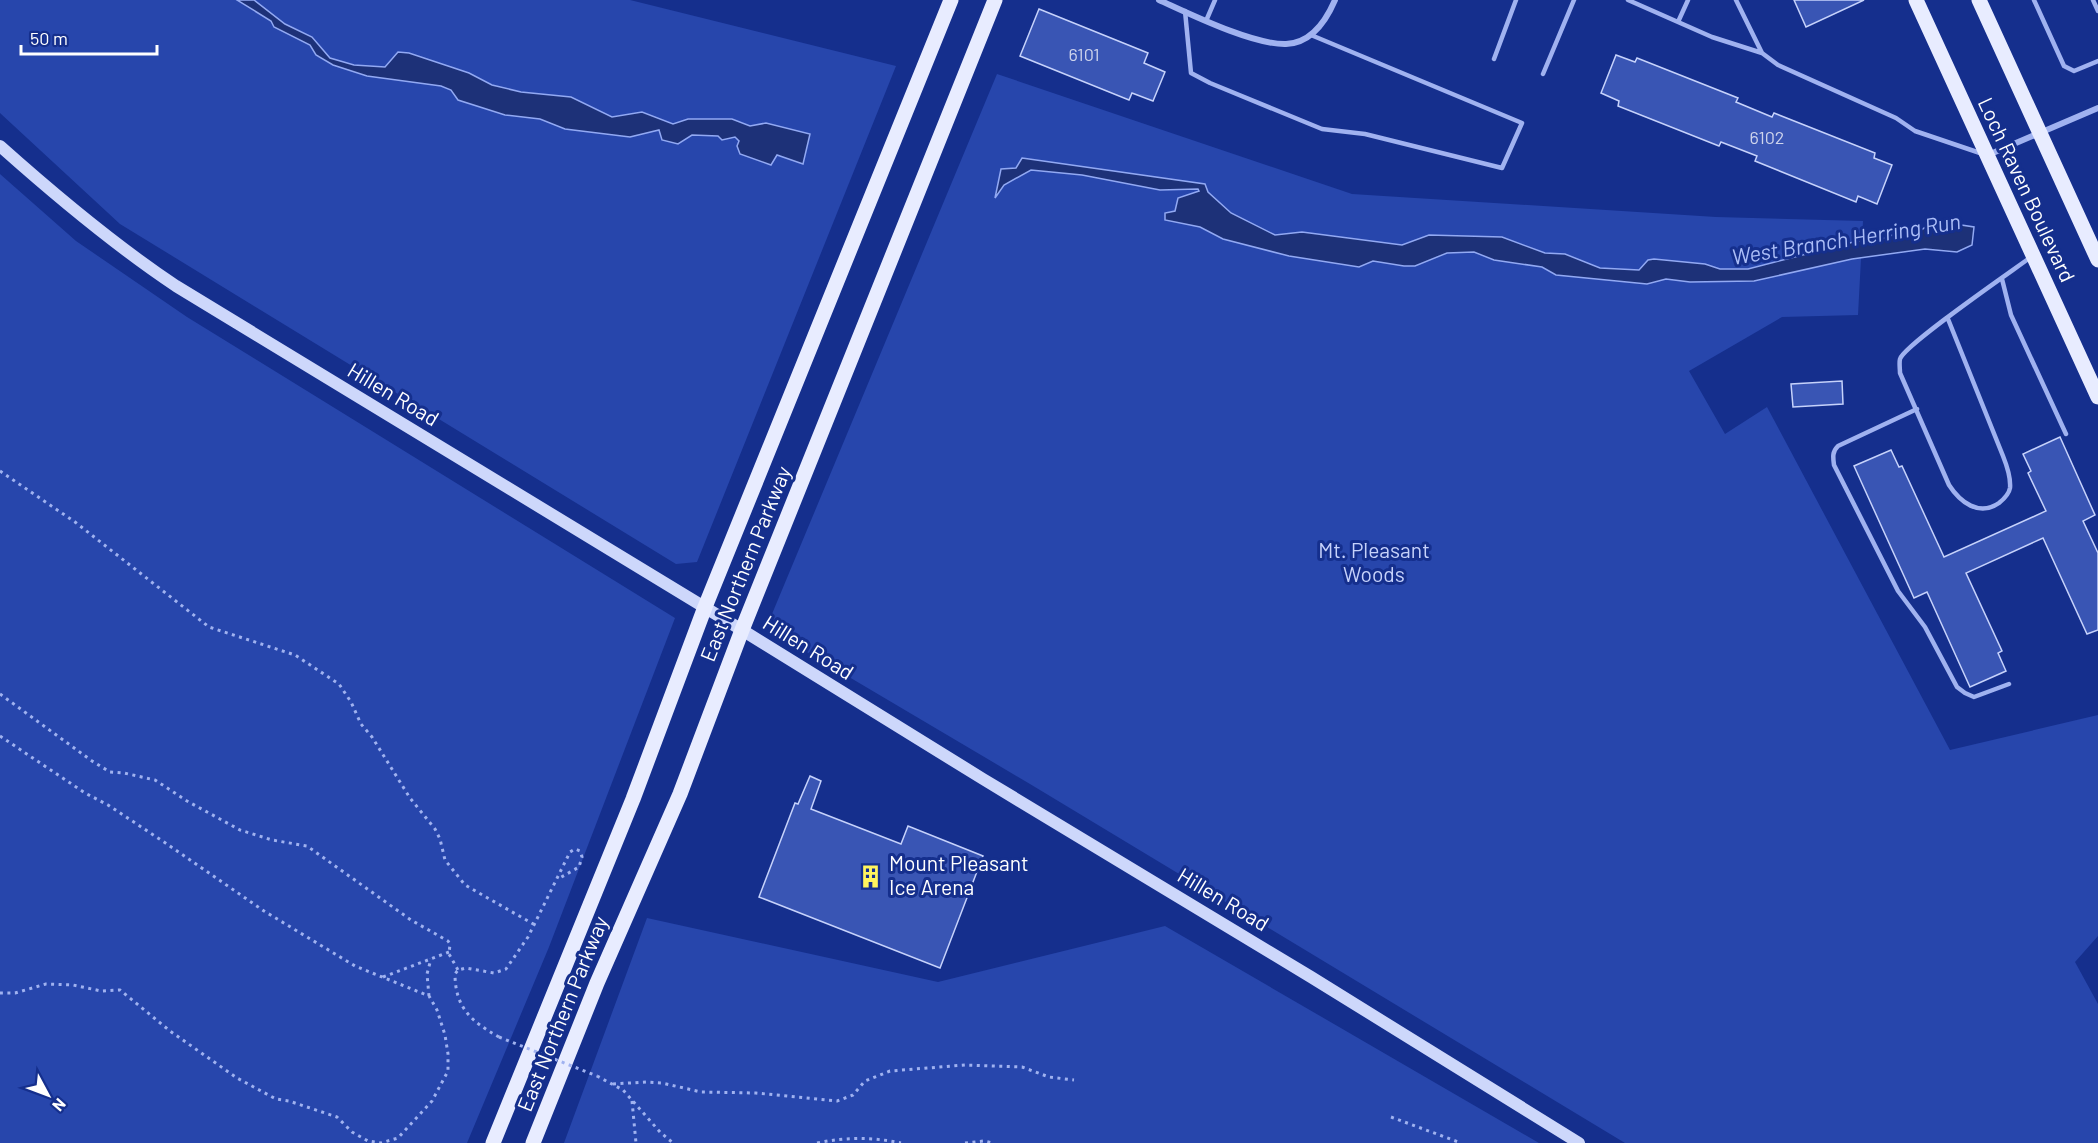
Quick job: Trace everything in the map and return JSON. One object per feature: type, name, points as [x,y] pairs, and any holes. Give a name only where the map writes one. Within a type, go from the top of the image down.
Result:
[{"type":"main road","name":"East Northern Parkway","points":[[493,1143],[633,799],[705,607],[951,0]]},
{"type":"main road","name":"East Northern Parkway","points":[[533,1143],[602,972],[680,794],[742,630],[995,0]]},
{"type":"main road","name":"Loch Raven Boulevard","points":[[1916,0],[2098,397]]},
{"type":"main road","name":"Loch Raven Boulevard","points":[[1979,0],[2098,260]]},
{"type":"street","points":[[1159,0],[1206,21],[1266,41],[1286,44],[1311,35],[1322,25],[1335,0]]},
{"type":"street","points":[[1987,156],[2098,108]]},
{"type":"street","name":"Hillen Road","points":[[0,146],[91,224],[176,286],[1311,977],[1579,1143]]},
{"type":"lane","points":[[1206,21],[1215,0]]},
{"type":"lane","points":[[1494,59],[1516,0]]},
{"type":"lane","points":[[1543,74],[1574,0]]},
{"type":"lane","points":[[1631,0],[1712,37],[1762,53],[1778,65],[1896,117],[1915,131],[1987,156]]},
{"type":"lane","points":[[1678,22],[1688,0]]},
{"type":"lane","points":[[1736,0],[1762,53]]},
{"type":"lane","points":[[2034,0],[2064,66],[2074,71],[2098,60]]},
{"type":"lane","points":[[2093,0],[2098,11]]},
{"type":"lane","points":[[1185,11],[1191,73],[1322,129],[1365,134],[1503,168],[1522,123],[1311,35]]},
{"type":"lane","points":[[1948,319],[2007,467],[2010,490],[2003,500],[1993,507],[1983,509],[1956,496],[1900,373],[1900,359],[1909,347],[2034,256]]},
{"type":"lane","points":[[2002,279],[2011,315],[2066,434]]},
{"type":"lane","points":[[1917,409],[1838,446],[1834,451],[1834,465],[1898,591],[1925,627],[1958,687],[1974,697],[2009,684]]},
{"type":"path","points":[[0,471],[75,522],[209,627],[295,655],[339,684],[351,702],[361,724],[372,737],[410,798],[435,829],[445,860],[458,878],[465,885],[535,925]]},
{"type":"path","points":[[0,694],[110,772],[124,772],[155,780],[187,801],[240,830],[272,840],[307,846],[404,916],[448,941],[449,952],[458,970]]},
{"type":"path","points":[[0,736],[76,787],[108,805],[264,911],[355,966],[429,996]]},
{"type":"path","points":[[558,879],[579,867],[582,857],[580,851],[574,849],[570,852],[535,925],[524,945],[506,969],[494,973],[466,968],[458,970],[455,980],[459,999],[472,1021],[499,1037],[613,1084],[632,1099],[660,1132],[673,1143]]},
{"type":"path","points":[[383,977],[449,952]]},
{"type":"path","points":[[0,993],[15,993],[46,984],[120,990],[170,1031],[237,1078],[276,1099],[329,1114],[368,1141],[381,1143],[398,1138],[418,1119],[445,1079],[448,1062],[447,1045],[437,1010],[429,996],[427,974],[431,959]]},
{"type":"path","points":[[613,1084],[662,1083],[701,1092],[756,1093],[837,1101],[853,1095],[865,1081],[890,1071],[965,1065],[1022,1066],[1049,1077],[1074,1080]]},
{"type":"path","points":[[632,1099],[636,1143]]},
{"type":"path","points":[[1391,1117],[1461,1143]]},
{"type":"path","points":[[817,1143],[855,1137],[901,1143]]},
{"type":"path","points":[[965,1143],[984,1141],[993,1143]]},
{"type":"green space","points":[[0,0],[630,0],[896,66],[697,562],[676,564],[120,224],[0,113]]},
{"type":"green space","name":"Mt. Pleasant Woods","points":[[997,74],[1352,194],[1716,217],[1863,221],[1858,315],[1782,317],[1689,371],[1725,434],[1767,407],[1950,750],[2098,715],[2098,936],[2075,962],[2098,1004],[2098,1143],[1625,1143],[800,648],[777,632],[772,614]]},
{"type":"green space","points":[[0,174],[76,241],[187,317],[675,618],[549,947],[467,1143],[0,1143]]},
{"type":"green space","points":[[647,918],[938,982],[1165,926],[1539,1143],[564,1143]]},
{"type":"shaded area","points":[[237,0],[254,0],[285,24],[312,37],[330,58],[354,65],[385,67],[398,52],[409,53],[469,73],[492,85],[521,92],[571,97],[612,117],[642,112],[673,124],[688,119],[732,119],[750,126],[766,123],[810,134],[803,164],[777,155],[771,165],[740,154],[737,146],[739,141],[735,137],[722,140],[718,136],[692,135],[678,144],[662,140],[659,130],[630,137],[565,129],[540,119],[505,115],[458,100],[451,90],[441,86],[367,76],[333,65],[316,55],[310,45],[274,27],[271,21]]},
{"type":"shaded area","points":[[1022,158],[1205,184],[1208,192],[1231,213],[1275,235],[1302,232],[1402,245],[1429,235],[1502,237],[1545,253],[1565,254],[1600,268],[1639,270],[1648,260],[1654,259],[1705,264],[1720,269],[1748,269],[1873,237],[1882,239],[1895,234],[1915,234],[1935,221],[1974,227],[1972,245],[1957,252],[1925,249],[1852,259],[1754,281],[1690,282],[1666,279],[1647,284],[1556,275],[1542,267],[1494,260],[1474,252],[1447,253],[1415,266],[1373,261],[1359,267],[1289,256],[1223,239],[1200,227],[1165,220],[1165,213],[1175,211],[1178,198],[1199,191],[1198,189],[1160,190],[1082,175],[1031,170],[1004,185],[995,198],[1001,169],[1016,168]]},
{"type":"building","points":[[1794,0],[1864,0],[1806,27]]},
{"type":"building","points":[[1039,9],[1148,53],[1144,63],[1165,72],[1153,101],[1132,93],[1129,100],[1020,56]]},
{"type":"building","points":[[1616,55],[1635,62],[1637,58],[1738,98],[1736,102],[1772,117],[1774,113],[1875,153],[1874,158],[1892,165],[1877,204],[1858,196],[1856,202],[1755,161],[1757,156],[1721,142],[1719,146],[1618,106],[1619,101],[1601,93]]},
{"type":"building","points":[[1842,381],[1843,404],[1793,407],[1791,384]]},
{"type":"building","points":[[2060,437],[2095,515],[2083,521],[2098,553],[2098,630],[2087,634],[2043,538],[1966,573],[2002,651],[1998,653],[2006,671],[1970,687],[1927,592],[1914,598],[1854,466],[1891,450],[1899,467],[1902,466],[1944,557],[2046,511],[2028,473],[2031,471],[2023,454]]},
{"type":"building","name":"Mount Pleasant Ice Arena","points":[[810,776],[821,781],[811,809],[901,844],[908,826],[983,856],[940,968],[759,897],[795,803],[798,804]]},
{"type":"place","name":"Mount Pleasant Ice Arena","points":[[871,876]]},
{"type":"water label","name":"West Branch Herring Run","points":[[1846,239]]}]
